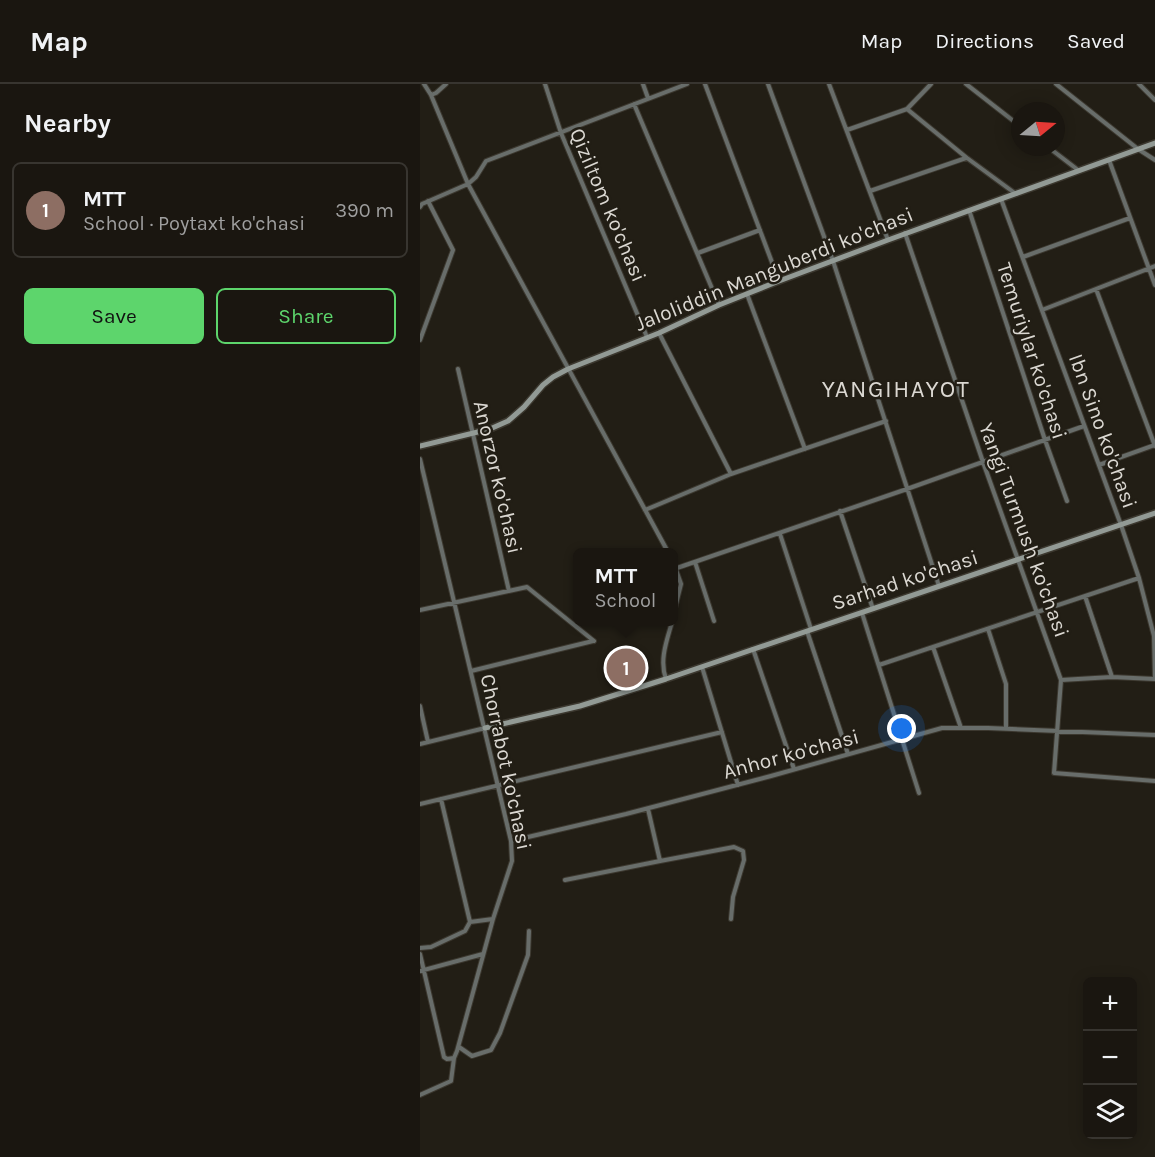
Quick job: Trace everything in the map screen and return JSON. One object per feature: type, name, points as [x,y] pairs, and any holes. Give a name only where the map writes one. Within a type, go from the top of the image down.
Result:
[{"type":"street","points":[[424,84],[431,95],[468,184],[666,548]]},
{"type":"street","points":[[431,95],[446,84]]},
{"type":"street","name":"Qiziltom ko'chasi","points":[[544,84],[561,133],[647,337]]},
{"type":"street","points":[[643,84],[648,98]]},
{"type":"street","points":[[420,207],[428,201],[468,184],[476,177],[486,161],[687,84]]},
{"type":"street","points":[[705,84],[779,280]]},
{"type":"street","points":[[768,84],[832,261],[939,586]]},
{"type":"street","points":[[829,84],[888,240]]},
{"type":"street","points":[[847,130],[907,109],[931,84]]},
{"type":"street","points":[[966,84],[1011,119]]},
{"type":"street","points":[[1056,84],[1155,160]]},
{"type":"street","points":[[1139,84],[1155,100]]},
{"type":"street","points":[[634,104],[719,305]]},
{"type":"street","points":[[907,109],[1016,194]]},
{"type":"street","name":"Jaloliddin Manguberdi ko'chasi","points":[[420,446],[473,434],[508,421],[552,376],[659,333],[779,280],[1155,143]]},
{"type":"street","points":[[1060,156],[1079,171]]},
{"type":"street","points":[[870,191],[967,158]]},
{"type":"street","points":[[1109,160],[1155,285]]},
{"type":"street","name":"Ibn Sino ko'chasi","points":[[1001,199],[1139,578],[1154,636],[1155,679]]},
{"type":"street","points":[[420,340],[453,250],[428,201]]},
{"type":"street","name":"Temuriylar ko'chasi","points":[[969,210],[1067,501]]},
{"type":"street","points":[[1023,257],[1130,218]]},
{"type":"street","points":[[698,253],[760,230]]},
{"type":"street","name":"Yangi Turmush ko'chasi","points":[[905,233],[983,462],[1061,680],[1054,773],[1155,781]]},
{"type":"street","points":[[1042,310],[1155,266]]},
{"type":"street","points":[[1096,289],[1155,446],[1099,465]]},
{"type":"street","points":[[747,294],[805,449]]},
{"type":"street","points":[[659,333],[731,474]]},
{"type":"street","name":"Anorzor ko'chasi","points":[[458,369],[509,591]]},
{"type":"street","points":[[645,510],[731,474],[886,421]]},
{"type":"street","points":[[678,565],[780,534],[1084,426]]},
{"type":"street","name":"Chorrabot ko'chasi","points":[[420,459],[499,786],[511,841],[512,861],[454,1058],[451,1081],[420,1095]]},
{"type":"street","points":[[840,511],[873,609]]},
{"type":"street","name":"Sarhad ko'chasi","points":[[485,728],[580,706],[666,679],[1155,513]]},
{"type":"street","points":[[780,534],[848,754]]},
{"type":"street","points":[[695,562],[714,621]]},
{"type":"street","points":[[678,575],[681,584],[678,596]]},
{"type":"street","points":[[879,665],[1139,578]]},
{"type":"street","points":[[420,610],[527,587],[573,624]]},
{"type":"street","points":[[1085,596],[1112,677]]},
{"type":"street","points":[[862,613],[919,793]]},
{"type":"street","points":[[471,671],[594,641],[575,626]]},
{"type":"street","points":[[666,679],[663,660],[671,626]]},
{"type":"street","points":[[988,629],[1006,684],[1006,728]]},
{"type":"street","points":[[933,647],[961,728]]},
{"type":"street","points":[[753,649],[794,769]]},
{"type":"street","points":[[702,667],[738,785]]},
{"type":"street","points":[[1061,680],[1112,677],[1155,679]]},
{"type":"street","points":[[420,706],[428,742]]},
{"type":"street","points":[[420,744],[485,728]]},
{"type":"street","name":"Anhor ko'chasi","points":[[511,841],[738,785],[942,728],[1006,728],[1155,735]]},
{"type":"street","name":"Anhor ko'chasi","points":[[420,804],[722,732]]},
{"type":"street","points":[[420,948],[431,946],[465,931],[470,922],[441,799]]},
{"type":"street","points":[[648,808],[660,861]]},
{"type":"street","points":[[565,880],[734,847],[743,851],[744,860],[733,897],[731,919]]},
{"type":"street","points":[[470,922],[493,920]]},
{"type":"street","points":[[459,1047],[472,1056],[491,1050],[500,1032],[528,955],[529,931]]},
{"type":"street","points":[[420,954],[444,1057],[454,1058]]},
{"type":"street","points":[[422,970],[483,954]]},
{"type":"place","name":"MTT","points":[[626,668]]},
{"type":"district","name":"YANGIHAYOT","points":[[896,389]]}]
